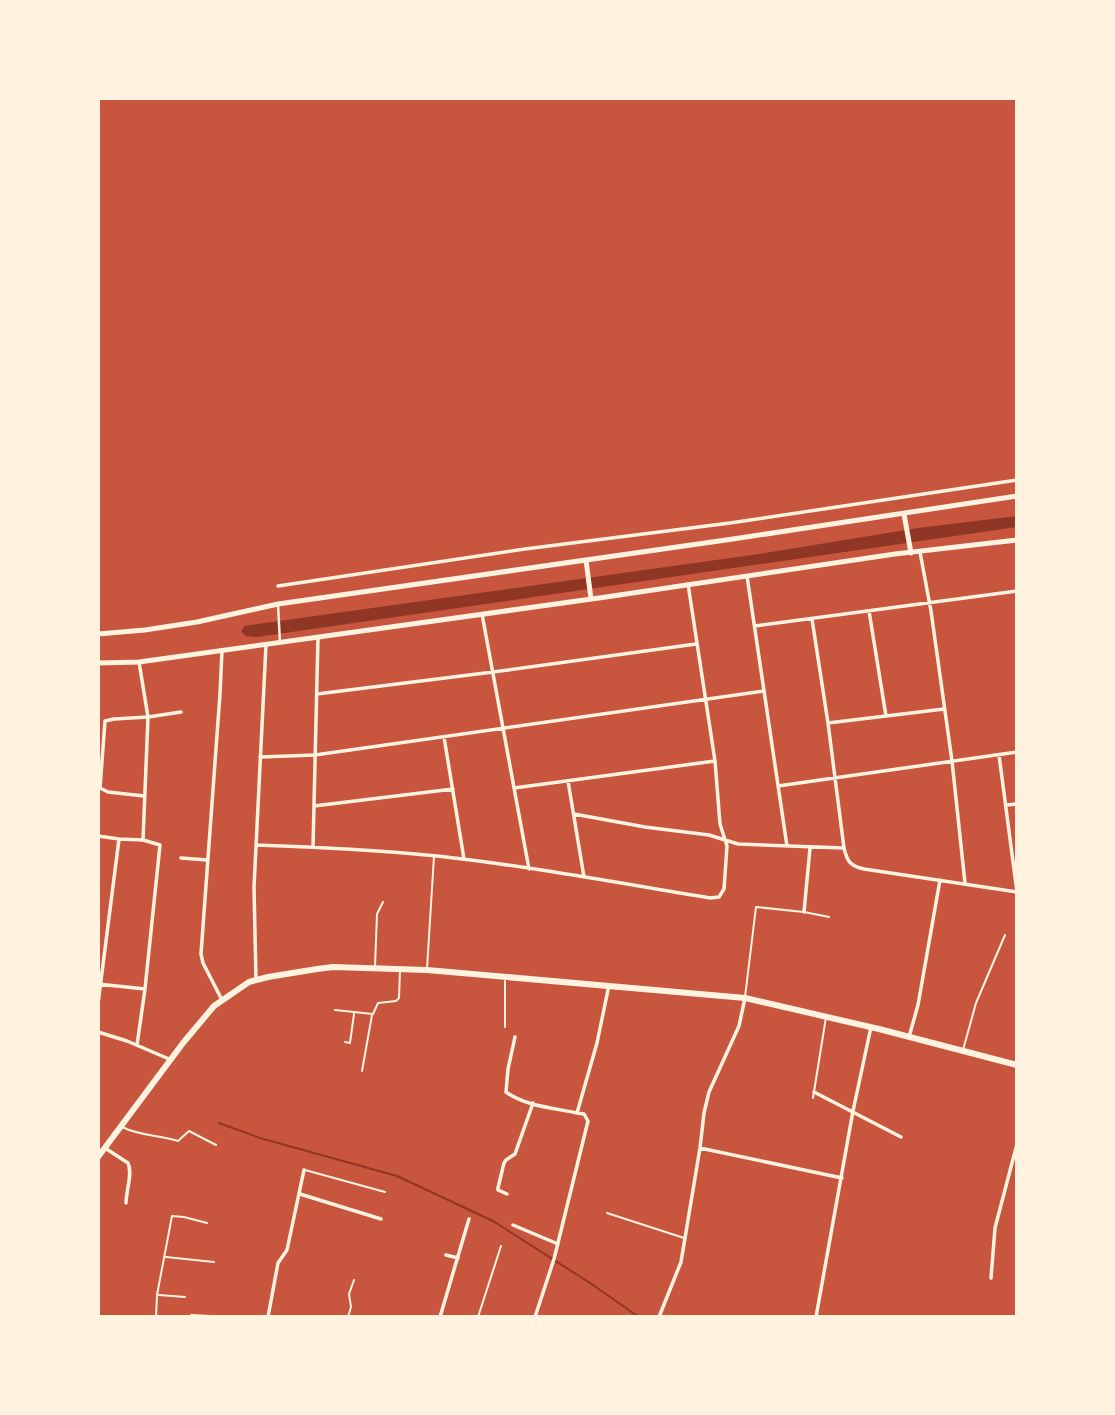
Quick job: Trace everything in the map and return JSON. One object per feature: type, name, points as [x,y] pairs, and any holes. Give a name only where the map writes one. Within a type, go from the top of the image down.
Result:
[{"type":"main road","points":[[98,634],[174,626],[278,604],[586,564],[1017,496]]},
{"type":"main road","points":[[904,514],[911,553]]},
{"type":"main road","points":[[98,663],[139,662],[222,651],[266,645],[280,640],[482,614],[591,596],[1017,540]]},
{"type":"main road","points":[[586,564],[591,596]]},
{"type":"main road","points":[[98,1157],[171,1059],[222,1000],[245,984],[256,980],[325,968],[427,970],[745,998],[1017,1065]]},
{"type":"street","points":[[278,586],[1017,480]]},
{"type":"street","points":[[920,552],[930,603],[952,761],[965,883]]},
{"type":"street","points":[[747,576],[787,846]]},
{"type":"street","points":[[256,845],[464,859],[710,898],[719,897],[724,889],[727,841],[720,824],[715,761],[688,584]]},
{"type":"street","points":[[755,626],[1017,591]]},
{"type":"street","points":[[278,604],[280,640]]},
{"type":"street","points":[[869,611],[886,716]]},
{"type":"street","points":[[482,614],[529,869]]},
{"type":"street","points":[[812,619],[844,848],[846,858],[852,865],[1017,892],[999,754]]},
{"type":"street","points":[[313,847],[318,637]]},
{"type":"street","points":[[317,694],[697,643]]},
{"type":"street","points":[[256,980],[254,887],[266,645]]},
{"type":"street","points":[[222,651],[201,959],[222,1000]]},
{"type":"street","points":[[139,662],[148,718],[143,839]]},
{"type":"street","points":[[260,757],[315,755],[764,691]]},
{"type":"street","points":[[828,723],[944,709]]},
{"type":"street","points":[[145,797],[108,792],[99,788],[105,721],[181,712]]},
{"type":"street","points":[[444,737],[464,859]]},
{"type":"street","points":[[778,786],[1017,752]]},
{"type":"street","points":[[514,788],[715,761]]},
{"type":"street","points":[[568,781],[584,877]]},
{"type":"street","points":[[314,806],[453,789]]},
{"type":"street","points":[[1006,805],[1017,804]]},
{"type":"street","points":[[574,814],[709,835],[737,844],[844,848]]},
{"type":"street","points":[[98,836],[143,839],[160,845],[137,1045]]},
{"type":"street","points":[[98,1004],[119,839]]},
{"type":"street","points":[[804,912],[810,847]]},
{"type":"street","points":[[181,858],[208,860]]},
{"type":"street","points":[[909,1037],[918,1005],[940,880]]},
{"type":"street","points":[[100,984],[145,989]]},
{"type":"street","points":[[577,1113],[597,1043],[609,985]]},
{"type":"street","points":[[659,1317],[681,1262],[709,1093],[739,1026],[745,998]]},
{"type":"street","points":[[816,1317],[871,1027]]},
{"type":"street","points":[[98,1032],[171,1059]]},
{"type":"street","points":[[515,1037],[506,1092],[533,1103],[584,1114],[588,1121],[556,1252],[536,1317]]},
{"type":"street","points":[[814,1092],[901,1137]]},
{"type":"street","points":[[507,1194],[498,1190],[500,1175],[506,1160],[515,1154],[533,1103]]},
{"type":"street","points":[[991,1278],[995,1228],[1017,1144]]},
{"type":"street","points":[[105,1148],[130,1167],[126,1203]]},
{"type":"street","points":[[700,1148],[842,1178]]},
{"type":"street","points":[[268,1317],[278,1263],[288,1250],[304,1170]]},
{"type":"street","points":[[300,1194],[381,1219]]},
{"type":"street","points":[[440,1317],[469,1219]]},
{"type":"street","points":[[513,1225],[558,1244]]},
{"type":"street","points":[[446,1255],[458,1258]]},
{"type":"lane","points":[[427,970],[434,856]]},
{"type":"lane","points":[[375,968],[377,914],[383,902]]},
{"type":"lane","points":[[745,998],[756,907],[829,917]]},
{"type":"lane","points":[[962,1051],[976,1003],[1005,935]]},
{"type":"lane","points":[[362,1071],[373,1014],[378,1003],[396,1001],[398,998],[400,969]]},
{"type":"lane","points":[[505,976],[505,1027]]},
{"type":"lane","points":[[335,1010],[373,1014]]},
{"type":"lane","points":[[345,1042],[350,1043],[354,1013]]},
{"type":"lane","points":[[813,1098],[826,1016]]},
{"type":"lane","points":[[121,1127],[139,1134],[178,1141],[190,1131],[216,1145]]},
{"type":"lane","points":[[304,1170],[385,1192]]},
{"type":"lane","points":[[607,1213],[685,1238]]},
{"type":"lane","points":[[171,1317],[156,1317],[172,1216],[207,1223]]},
{"type":"lane","points":[[478,1317],[501,1246]]},
{"type":"lane","points":[[165,1256],[214,1262]]},
{"type":"lane","points":[[348,1317],[351,1307],[349,1294],[354,1280]]},
{"type":"lane","points":[[158,1295],[185,1297]]},
{"type":"lane","points":[[191,1317],[211,1315]]},
{"type":"shaded area","points":[[1017,516],[1017,527],[257,637],[246,636],[241,632],[244,626]]},
{"type":"waterway","points":[[219,1123],[260,1138],[397,1176],[493,1221],[639,1317]]}]
